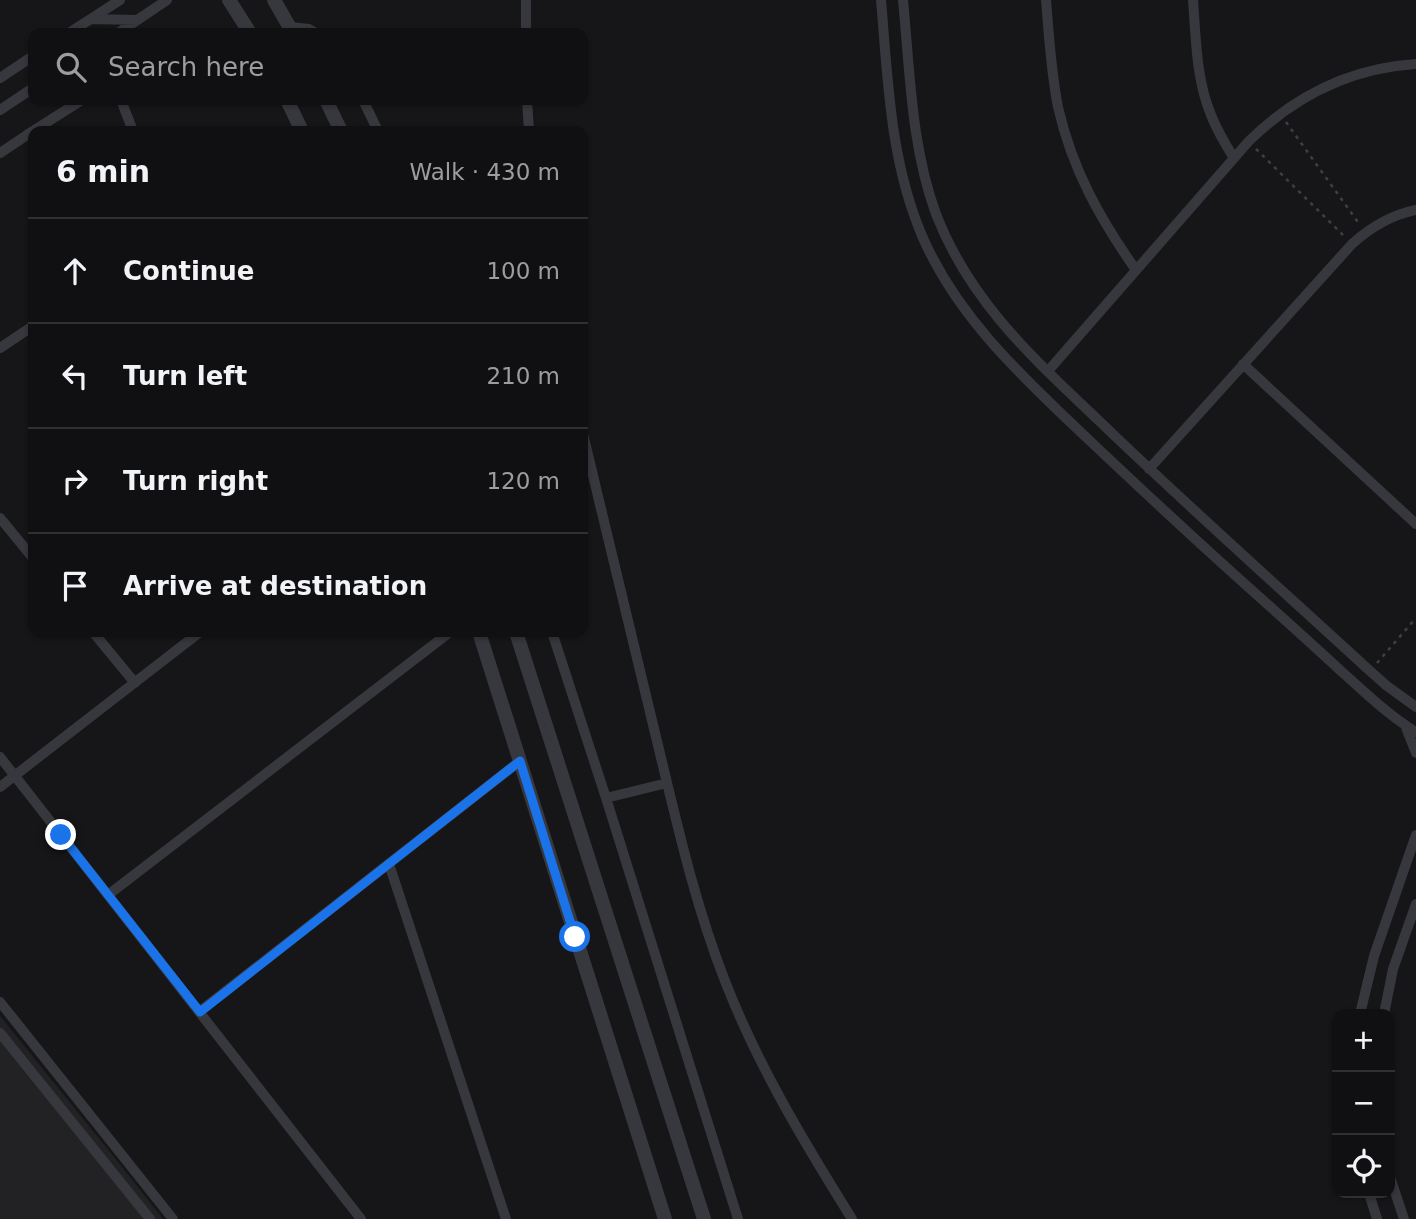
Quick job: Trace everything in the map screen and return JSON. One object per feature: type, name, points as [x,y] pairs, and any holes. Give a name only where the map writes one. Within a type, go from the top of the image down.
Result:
[{"type":"street","points":[[77,28],[120,0]]},
{"type":"street","points":[[126,28],[167,0]]},
{"type":"street","points":[[229,0],[247,28]]},
{"type":"street","points":[[274,0],[291,28]]},
{"type":"street","points":[[526,0],[526,28]]},
{"type":"street","points":[[881,0],[891,110],[901,176],[923,239],[956,297],[976,324],[1033,387],[1174,520],[1373,700],[1416,732]]},
{"type":"street","points":[[903,0],[917,143],[925,179],[936,214],[951,247],[990,310],[1014,338],[1149,468],[1370,671],[1416,706]]},
{"type":"street","points":[[1046,0],[1056,96],[1071,151],[1088,193],[1110,233],[1136,270]]},
{"type":"street","points":[[1193,0],[1203,88],[1215,124],[1234,158]]},
{"type":"street","points":[[91,19],[138,20]]},
{"type":"street","points":[[0,78],[28,59]]},
{"type":"street","points":[[1048,371],[1249,141],[1280,114],[1335,82],[1397,65],[1416,64]]},
{"type":"street","points":[[0,110],[28,91]]},
{"type":"street","points":[[41,126],[74,105]]},
{"type":"street","points":[[123,105],[131,126]]},
{"type":"street","points":[[289,105],[300,126]]},
{"type":"street","points":[[328,105],[339,126]]},
{"type":"street","points":[[365,105],[376,126]]},
{"type":"street","points":[[527,105],[529,126]]},
{"type":"street","points":[[0,153],[28,134]]},
{"type":"street","points":[[1149,468],[1352,244],[1380,223],[1416,209]]},
{"type":"street","points":[[0,348],[28,329]]},
{"type":"street","points":[[1244,364],[1416,524]]},
{"type":"street","points":[[588,455],[691,881],[716,957],[740,1016],[779,1098],[852,1219]]},
{"type":"street","points":[[0,518],[28,552]]},
{"type":"street","points":[[97,637],[135,682]]},
{"type":"street","points":[[0,787],[194,637]]},
{"type":"street","points":[[108,895],[443,637]]},
{"type":"street","points":[[480,637],[665,1219]]},
{"type":"street","points":[[518,637],[704,1219]]},
{"type":"street","points":[[554,637],[738,1219]]},
{"type":"street","points":[[1405,725],[1416,753]]},
{"type":"street","points":[[0,757],[361,1219]]},
{"type":"street","points":[[200,1012],[520,761]]},
{"type":"street","points":[[606,798],[667,783]]},
{"type":"street","points":[[1361,1009],[1374,956],[1416,835]]},
{"type":"street","points":[[389,864],[506,1219]]},
{"type":"street","points":[[1385,1009],[1394,969],[1416,904]]},
{"type":"street","points":[[0,1002],[173,1219]]},
{"type":"street","points":[[0,1032],[150,1219]]},
{"type":"street","points":[[103,1160],[116,1148]]},
{"type":"street","points":[[1395,1192],[1404,1219]]},
{"type":"street","points":[[1371,1198],[1377,1219]]},
{"type":"path","points":[[1280,114],[1365,232]]},
{"type":"path","points":[[1249,141],[1352,244]]},
{"type":"path","points":[[1370,671],[1416,618]]},
{"type":"shaded area","points":[[0,1016],[118,1162],[163,1219],[0,1219]]},
{"type":"route","points":[[61,835],[200,1012],[520,761],[575,937]]}]
